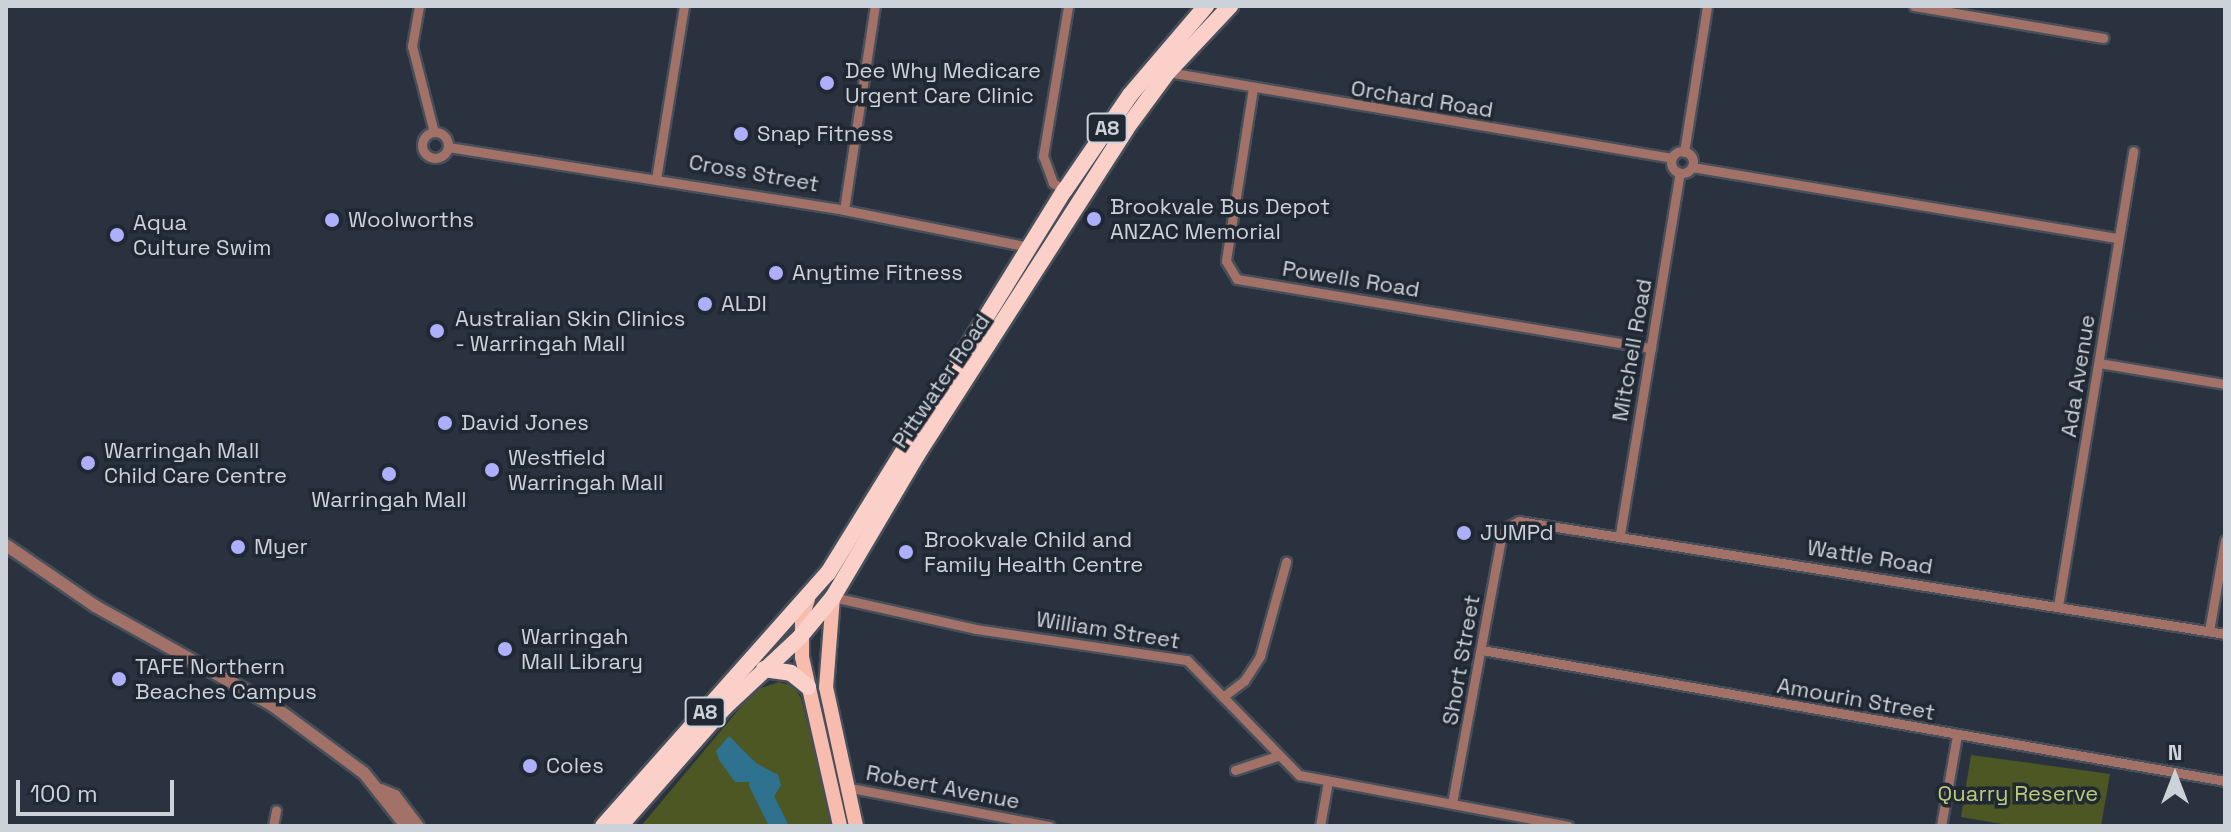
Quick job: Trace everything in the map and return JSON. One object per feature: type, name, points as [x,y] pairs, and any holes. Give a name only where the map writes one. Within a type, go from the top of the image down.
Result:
[{"type":"highway","name":"Pittwater Road","points":[[808,599],[1065,190],[1130,95],[1206,6]]},
{"type":"highway","name":"Pittwater Road","points":[[833,597],[917,455],[1050,252],[1092,181],[1168,72],[1230,6]]},
{"type":"highway","name":"Cross Street","points":[[1030,247],[1050,252]]},
{"type":"highway","name":"A8","points":[[620,826],[764,669],[800,637],[833,597]]},
{"type":"highway","name":"A8","points":[[603,826],[808,599]]},
{"type":"highway","points":[[764,669],[791,673],[808,687]]},
{"type":"main road","name":"Pittwater Road","points":[[833,597],[826,687],[856,826]]},
{"type":"main road","points":[[808,599],[800,637],[808,687],[840,826]]},
{"type":"street","points":[[419,6],[412,46],[434,132]]},
{"type":"street","points":[[656,179],[684,6]]},
{"type":"street","points":[[844,210],[875,6]]},
{"type":"street","points":[[1065,190],[1053,183],[1043,156],[1068,6]]},
{"type":"street","points":[[1684,152],[1707,6]]},
{"type":"street","points":[[1914,6],[2103,38]]},
{"type":"street","name":"Orchard Road","points":[[1168,72],[1672,158]]},
{"type":"street","name":"Powells Road","points":[[1253,88],[1226,261],[1237,279],[1651,348]]},
{"type":"street","points":[[434,132],[444,136],[448,147],[439,158],[426,155],[422,140],[434,132]]},
{"type":"street","name":"Cross Street","points":[[448,147],[844,210],[1030,247]]},
{"type":"street","name":"Ada Avenue","points":[[2058,606],[2133,151]]},
{"type":"street","points":[[1684,152],[1672,158],[1672,168],[1680,173],[1692,167],[2118,238]]},
{"type":"street","points":[[1684,152],[1691,157],[1692,167]]},
{"type":"street","name":"Mitchell Road","points":[[1620,534],[1680,173]]},
{"type":"street","points":[[2099,363],[2225,384]]},
{"type":"street","name":"Wattle Road","points":[[1509,525],[1526,520],[1620,534],[2225,634]]},
{"type":"street","name":"Short Street","points":[[1452,803],[1501,539],[1509,525]]},
{"type":"street","points":[[2209,631],[2225,540]]},
{"type":"street","points":[[6,545],[95,606],[272,705],[381,790],[395,796],[418,826]]},
{"type":"street","points":[[1224,696],[1244,681],[1260,656],[1286,562]]},
{"type":"street","name":"William Street","points":[[833,597],[976,629],[1178,657],[1200,669],[1277,756],[1299,775],[1568,826]]},
{"type":"street","name":"Amourin Street","points":[[1482,650],[2225,781]]},
{"type":"street","points":[[1941,826],[1957,735]]},
{"type":"street","points":[[1235,770],[1277,756]]},
{"type":"street","points":[[1320,826],[1328,781]]},
{"type":"street","name":"Robert Avenue","points":[[830,785],[1049,826]]},
{"type":"street","points":[[381,790],[406,826]]},
{"type":"street","points":[[273,826],[276,810]]},
{"type":"green space","points":[[779,682],[793,686],[801,698],[833,826],[641,826],[755,690]]},
{"type":"green space","name":"Quarry Reserve","points":[[1971,755],[2110,774],[2101,826],[2014,826],[1961,817]]},
{"type":"water","points":[[729,736],[756,763],[778,775],[781,785],[768,806],[751,782],[735,782],[719,760],[716,751]]},
{"type":"waterway","points":[[758,784],[779,826]]},
{"type":"place","name":"Dee Why Medicare Urgent Care Clinic","points":[[827,83]]},
{"type":"place","name":"Snap Fitness","points":[[741,134]]},
{"type":"place","name":"Brookvale Bus Depot ANZAC Memorial","points":[[1094,219]]},
{"type":"place","name":"Woolworths","points":[[332,220]]},
{"type":"place","name":"Aqua Culture Swim","points":[[117,235]]},
{"type":"place","name":"Anytime Fitness","points":[[776,273]]},
{"type":"place","name":"ALDI","points":[[705,304]]},
{"type":"place","name":"Australian Skin Clinics - Warringah Mall","points":[[437,331]]},
{"type":"place","name":"David Jones","points":[[445,423]]},
{"type":"place","name":"Warringah Mall Child Care Centre","points":[[88,463]]},
{"type":"place","name":"Westfield Warringah Mall","points":[[492,470]]},
{"type":"place","name":"Warringah Mall","points":[[389,474]]},
{"type":"place","name":"JUMPd","points":[[1464,533]]},
{"type":"place","name":"Myer","points":[[238,547]]},
{"type":"place","name":"Brookvale Child and Family Health Centre","points":[[906,552]]},
{"type":"place","name":"Warringah Mall Library","points":[[505,649]]},
{"type":"place","name":"TAFE Northern Beaches Campus","points":[[119,679]]},
{"type":"place","name":"Coles","points":[[530,766]]}]
